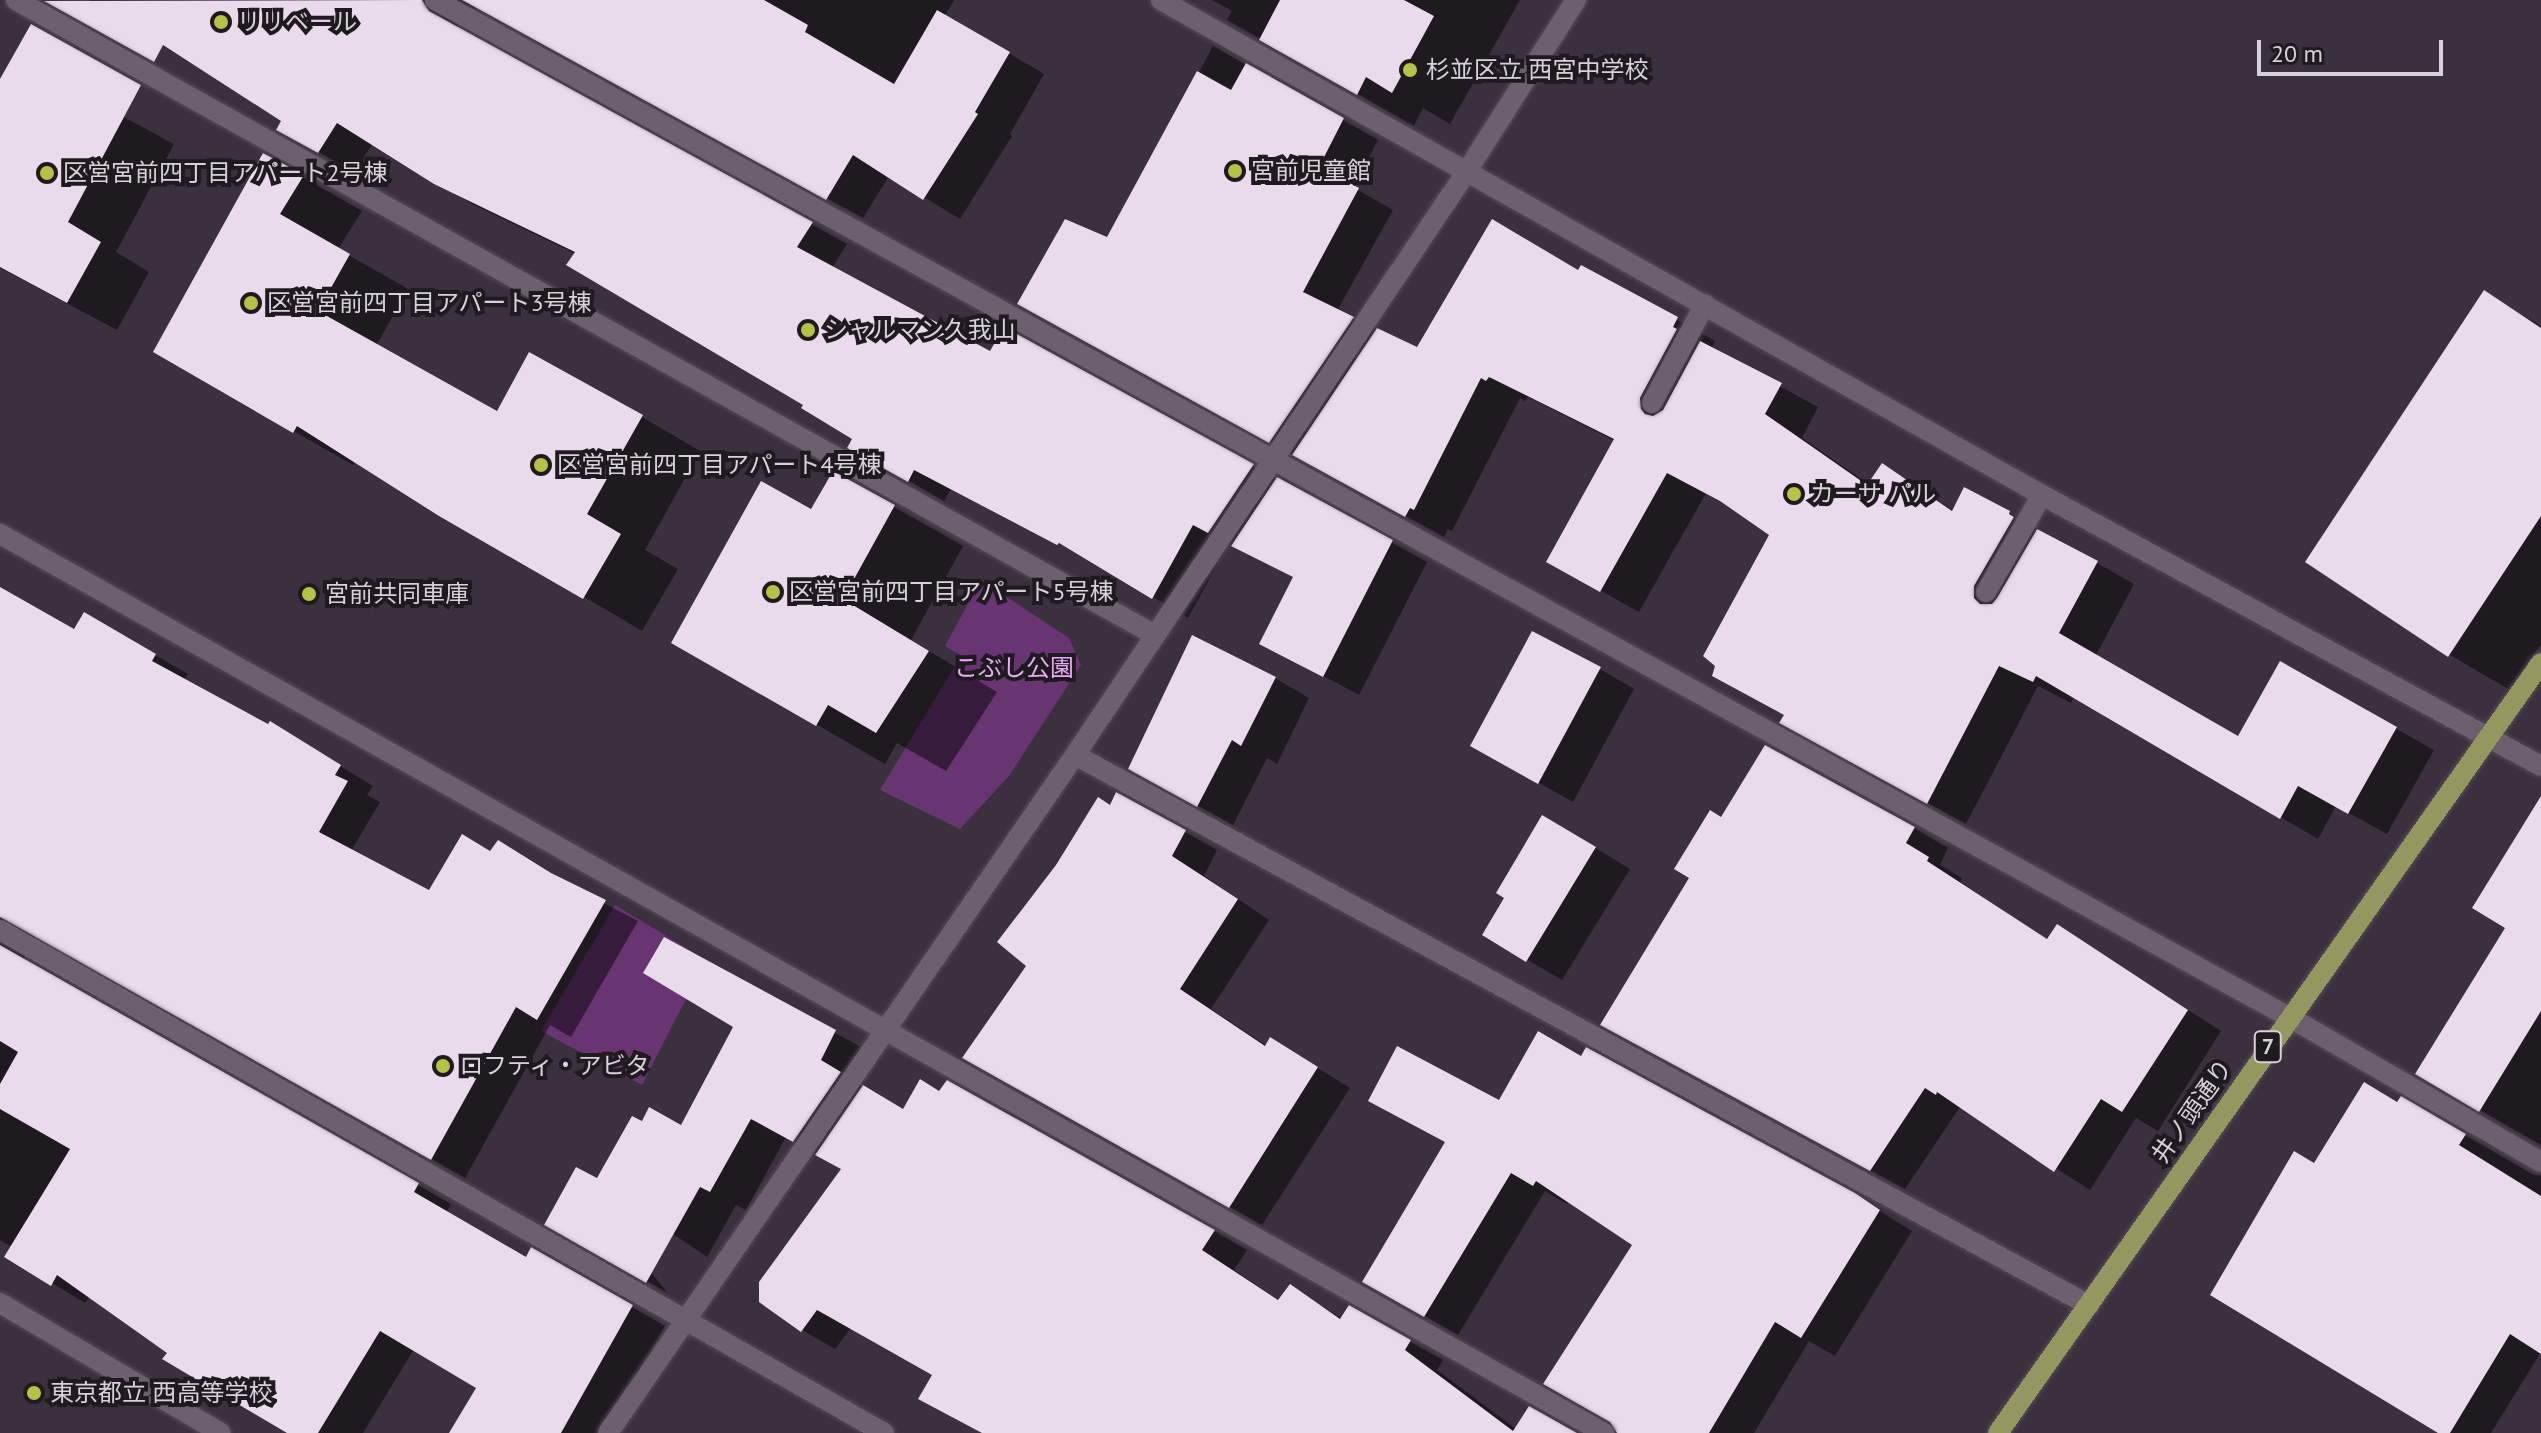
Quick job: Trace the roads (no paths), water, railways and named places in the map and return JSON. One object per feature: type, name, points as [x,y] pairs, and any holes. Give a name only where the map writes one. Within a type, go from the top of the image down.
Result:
[{"type":"main road","name":"井ノ頭通り","points":[[1998,1433],[2541,663]]},
{"type":"street","points":[[16,0],[1155,635]]},
{"type":"street","points":[[435,0],[2289,1017],[2541,1162]]},
{"type":"street","points":[[1161,0],[2042,495],[2541,766]]},
{"type":"street","points":[[608,1433],[1075,755],[1467,171],[1576,0]]},
{"type":"street","points":[[1652,403],[1705,304]]},
{"type":"street","points":[[1986,592],[2042,495]]},
{"type":"street","points":[[0,534],[1604,1433]]},
{"type":"street","points":[[1075,755],[2089,1305]]},
{"type":"street","points":[[0,930],[884,1433]]},
{"type":"street","points":[[0,1303],[221,1433]]},
{"type":"place","name":"リリベール","points":[[221,22]]},
{"type":"place","name":"杉並区立 西宮中学校","points":[[1410,70]]},
{"type":"place","name":"宮前児童館","points":[[1235,171]]},
{"type":"place","name":"区営宮前四丁目アパート2号棟","points":[[47,173]]},
{"type":"place","name":"区営宮前四丁目アパート3号棟","points":[[251,303]]},
{"type":"place","name":"シャルマン久我山","points":[[808,330]]},
{"type":"place","name":"区営宮前四丁目アパート4号棟","points":[[541,465]]},
{"type":"place","name":"カーサ パル","points":[[1794,494]]},
{"type":"place","name":"区営宮前四丁目アパート5号棟","points":[[773,592]]},
{"type":"place","name":"宮前共同車庫","points":[[309,594]]},
{"type":"place","name":"ロフティ・アビタ","points":[[443,1066]]},
{"type":"place","name":"東京都立 西高等学校","points":[[34,1393]]},
{"type":"park label","name":"こぶし公園","points":[[1014,668]]}]
